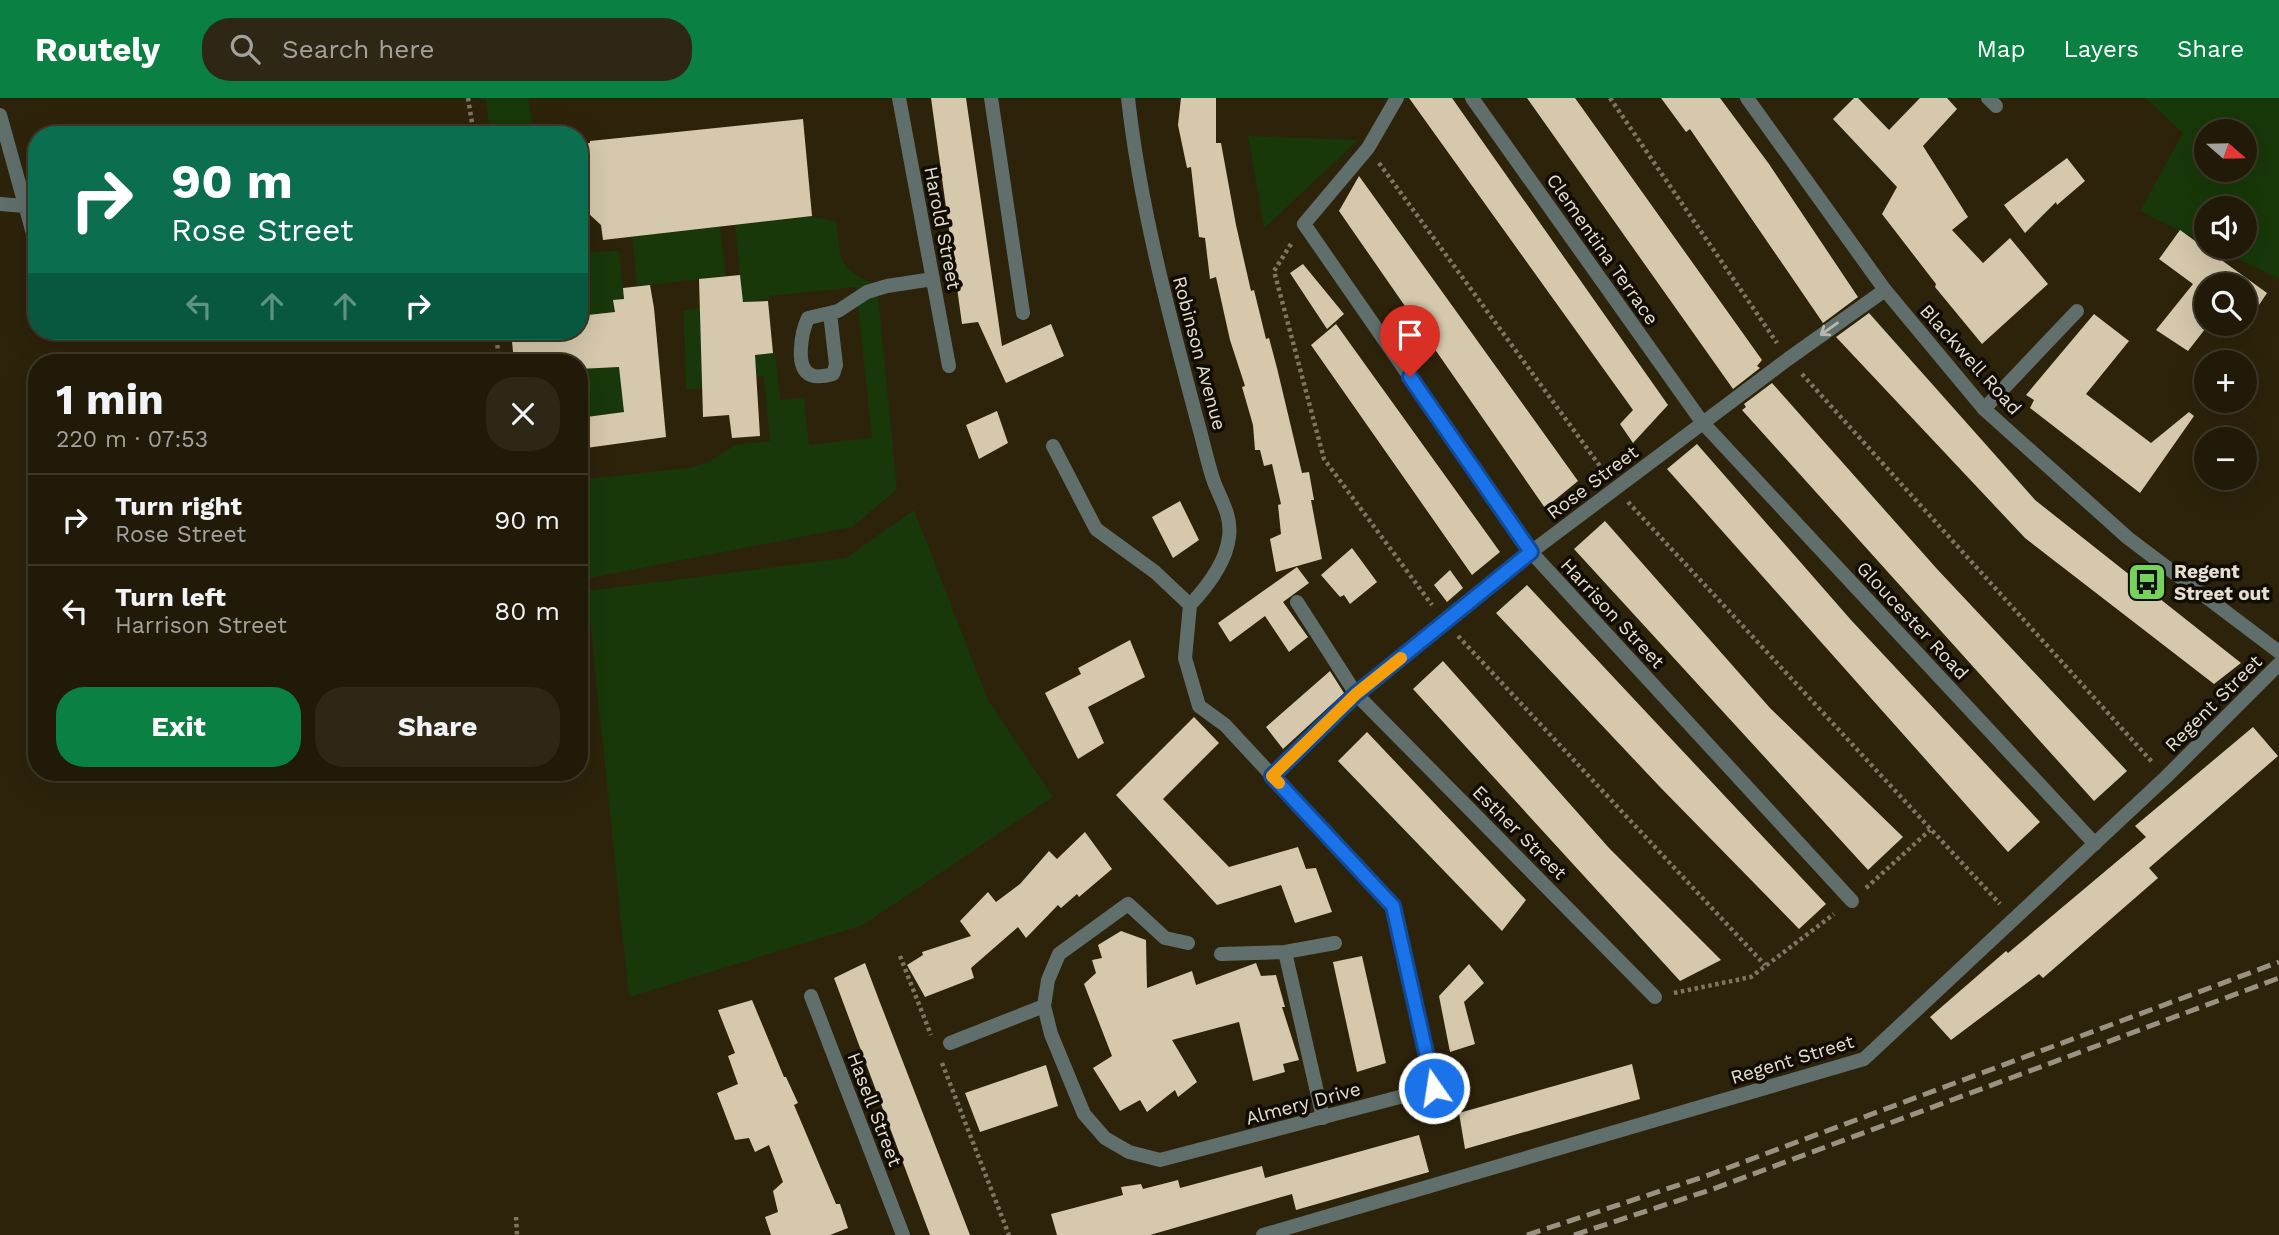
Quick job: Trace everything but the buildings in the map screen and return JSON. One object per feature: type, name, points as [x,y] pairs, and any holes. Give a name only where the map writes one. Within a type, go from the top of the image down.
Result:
[{"type":"street","name":"Harold Street","points":[[899,98],[949,366]]},
{"type":"street","points":[[991,98],[1023,313]]},
{"type":"street","name":"Robinson Avenue","points":[[1128,98],[1133,140],[1163,290],[1214,481],[1228,511],[1229,537],[1222,561],[1205,589],[1190,605]]},
{"type":"street","points":[[1368,148],[1397,98]]},
{"type":"street","name":"Clementina Terrace","points":[[1472,98],[1702,422]]},
{"type":"street","name":"Blackwell Road","points":[[1747,98],[1885,290],[1984,409],[2128,538],[2279,652]]},
{"type":"street","points":[[0,115],[28,216]]},
{"type":"street","name":"Harrison Street","points":[[1368,148],[1304,224],[1531,552],[1852,901]]},
{"type":"street","points":[[0,204],[25,206]]},
{"type":"street","points":[[830,313],[838,311],[867,292],[933,279]]},
{"type":"street","name":"Rose Street","points":[[1272,776],[1356,694],[1531,552],[1702,422],[1885,290]]},
{"type":"street","points":[[1984,409],[2077,311]]},
{"type":"street","name":"Gloucester Road","points":[[1702,422],[2095,844]]},
{"type":"street","points":[[1053,446],[1096,529],[1155,572],[1190,605]]},
{"type":"street","name":"Esther Street","points":[[1297,601],[1356,694],[1655,997]]},
{"type":"street","name":"Almery Drive","points":[[1188,943],[1166,937],[1128,904],[1059,954],[1048,980],[1044,1006],[1051,1034],[1084,1114],[1105,1138],[1129,1152],[1160,1160],[1434,1088],[1393,906],[1225,724],[1199,706],[1185,658],[1190,605]]},
{"type":"street","name":"Regent Street","points":[[1263,1235],[1864,1059],[2166,777],[2279,664]]},
{"type":"street","points":[[1221,954],[1285,952],[1335,943]]},
{"type":"street","points":[[1285,952],[1323,1118]]},
{"type":"street","name":"Hasell Street","points":[[811,996],[903,1235]]},
{"type":"street","points":[[950,1043],[1044,1006]]},
{"type":"path","points":[[468,98],[473,126]]},
{"type":"path","points":[[1610,98],[1788,359],[2166,777]]},
{"type":"path","points":[[1368,148],[1615,487],[2015,920]]},
{"type":"path","points":[[1655,997],[1751,977],[1852,901],[1930,830]]},
{"type":"path","points":[[900,956],[935,1045]]},
{"type":"path","points":[[940,1057],[1009,1235]]},
{"type":"path","points":[[516,1217],[517,1235]]},
{"type":"green space","points":[[486,98],[528,98],[533,126],[489,126]]},
{"type":"green space","points":[[2146,98],[2279,98],[2279,279],[2238,259],[2257,259],[2257,196],[2194,196],[2194,238],[2140,211],[2183,133]]},
{"type":"green space","points":[[1248,136],[1358,140],[1264,228]]},
{"type":"green space","points":[[811,217],[836,221],[843,262],[854,273],[877,286],[897,489],[852,527],[588,578],[588,479],[689,468],[707,463],[735,445],[770,441],[764,376],[727,386],[686,390],[684,311],[700,308],[702,362],[775,353],[780,400],[804,398],[809,445],[872,438],[856,287],[769,296],[769,299],[743,302],[735,225]]},
{"type":"green space","points":[[720,227],[726,276],[637,286],[632,237]]},
{"type":"green space","points":[[619,251],[624,299],[613,300],[615,312],[588,315],[588,252]]},
{"type":"green space","points":[[619,367],[624,412],[588,417],[588,369]]},
{"type":"green space","points":[[914,510],[988,700],[1053,797],[863,925],[629,997],[588,591],[846,558]]},
{"type":"railway","points":[[1527,1235],[1706,1176],[2279,962]]},
{"type":"railway","points":[[1574,1235],[1713,1189],[2279,978]]},
{"type":"slow traffic","points":[[1279,783],[1272,776],[1356,694],[1401,658]]},
{"type":"place","name":"Regent Street out","points":[[2147,582]]},
{"type":"route","points":[[1410,377],[1531,552],[1356,694],[1272,776],[1393,906],[1434,1088]]}]
